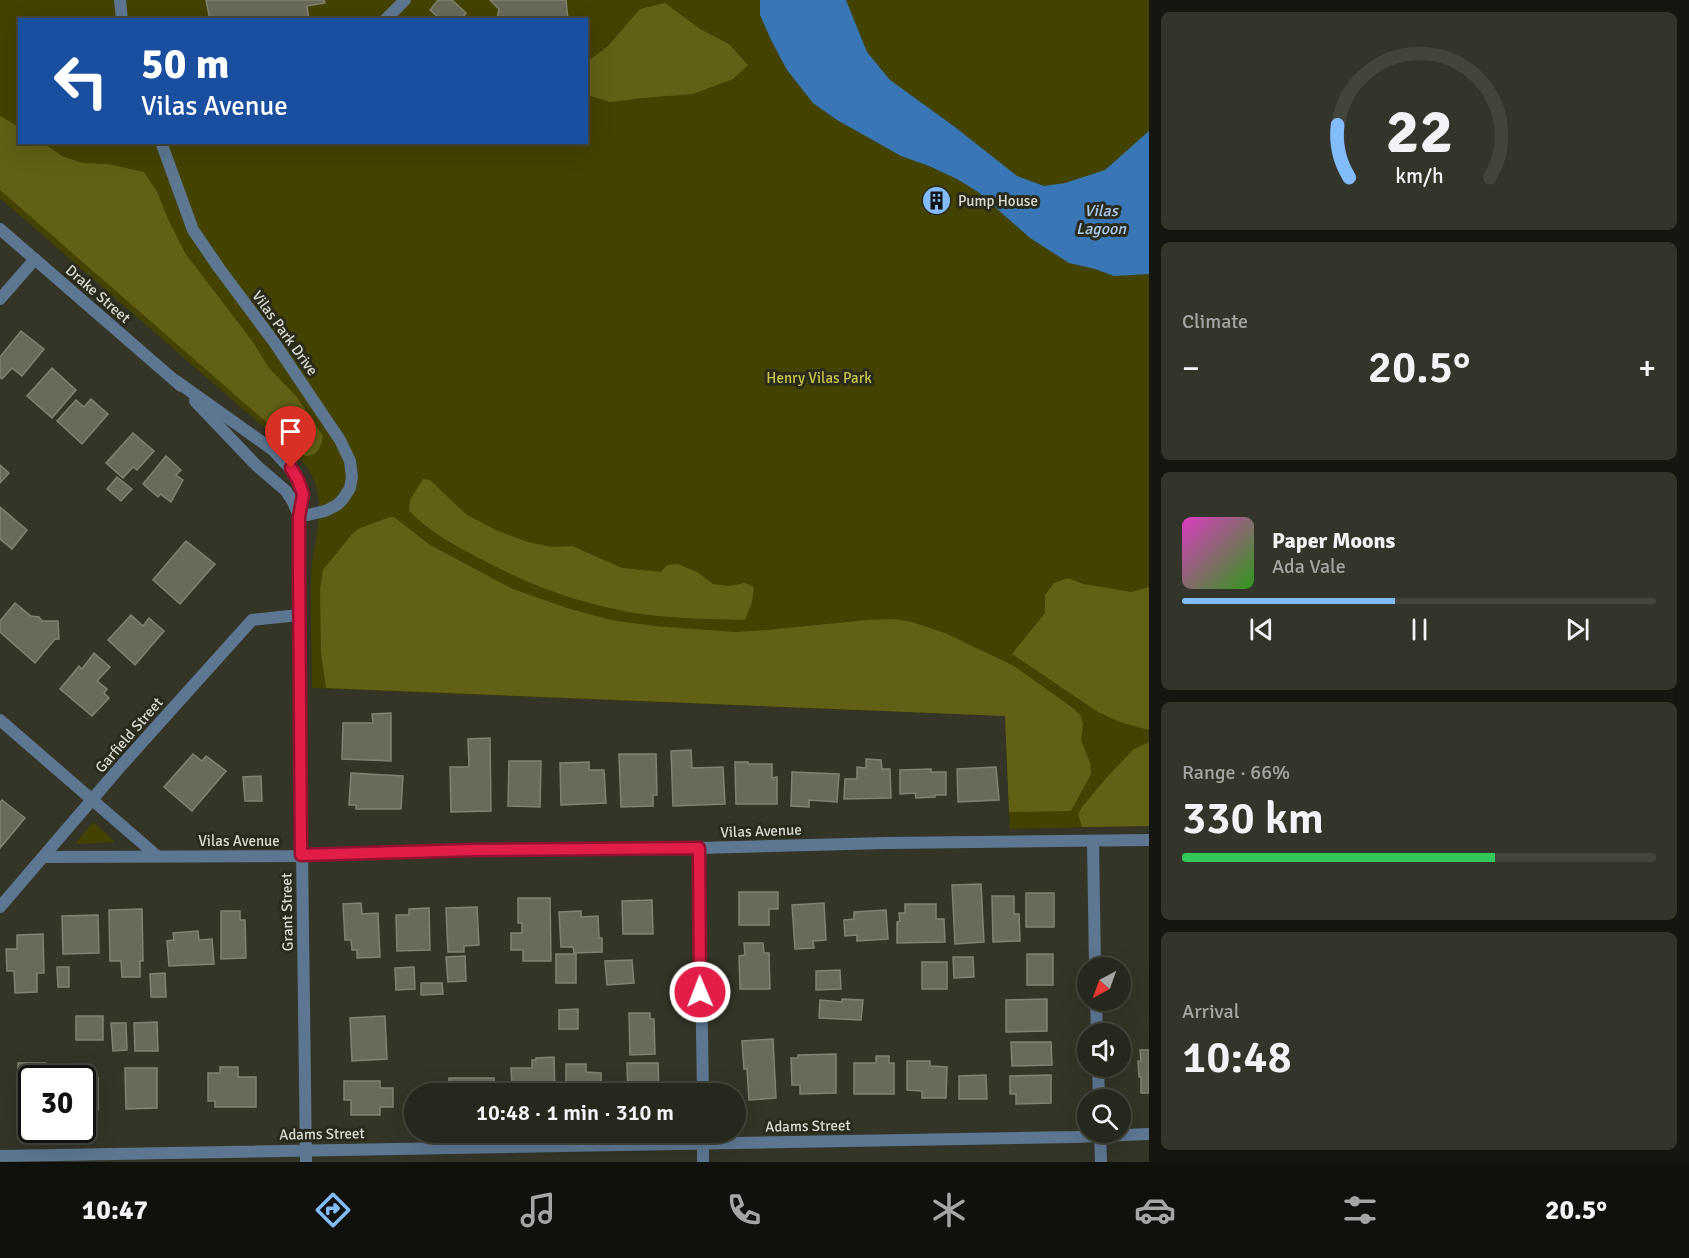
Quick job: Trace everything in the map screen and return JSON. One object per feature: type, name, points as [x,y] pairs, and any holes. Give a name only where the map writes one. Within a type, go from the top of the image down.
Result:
[{"type":"street","points":[[120,0],[122,18]]},
{"type":"street","points":[[387,18],[405,0]]},
{"type":"street","name":"Vilas Park Drive","points":[[162,144],[193,230],[274,342],[340,440],[350,461],[352,477],[350,488],[343,500],[325,511],[299,517]]},
{"type":"street","name":"Drake Street","points":[[0,229],[176,381],[273,450],[295,474],[302,489],[303,500],[299,517]]},
{"type":"street","points":[[0,299],[35,259]]},
{"type":"street","name":"Drake Street","points":[[176,381],[257,466],[286,490],[299,517]]},
{"type":"street","name":"Grant Street","points":[[299,517],[305,1156]]},
{"type":"street","name":"Garfield Street","points":[[0,907],[213,661],[252,620],[299,615]]},
{"type":"street","points":[[0,720],[157,856]]},
{"type":"street","name":"Vilas Avenue","points":[[44,857],[301,855],[473,850],[1149,840]]},
{"type":"street","points":[[1093,842],[1095,957]]},
{"type":"street","points":[[699,848],[703,1083]]},
{"type":"street","name":"Adams Street","points":[[746,1138],[1077,1134]]},
{"type":"street","name":"Adams Street","points":[[1131,1134],[1149,1134]]},
{"type":"street","name":"Adams Street","points":[[0,1156],[305,1156],[592,1143]]},
{"type":"street","points":[[703,1143],[703,1162]]},
{"type":"street","points":[[1100,1143],[1101,1162]]},
{"type":"green space","name":"Henry Vilas Park","points":[[0,0],[1149,0],[1149,826],[1010,829],[1005,716],[312,688],[311,577],[319,520],[318,497],[309,470],[290,450],[0,198]]},
{"type":"green space","points":[[93,822],[115,842],[75,844]]},
{"type":"shaded area","points":[[665,3],[700,29],[729,44],[748,65],[733,79],[693,94],[610,102],[588,95],[588,61],[608,46],[640,9]]},
{"type":"shaded area","points":[[0,116],[18,126],[18,144],[44,144],[62,156],[82,163],[108,164],[144,172],[157,192],[185,253],[253,342],[269,368],[296,396],[323,436],[316,453],[305,456],[0,190]]},
{"type":"shaded area","points":[[423,479],[430,480],[467,515],[498,531],[528,542],[551,547],[572,546],[622,568],[661,572],[667,565],[678,564],[697,572],[713,584],[729,586],[745,583],[754,587],[752,602],[745,620],[649,615],[604,607],[518,578],[450,542],[409,511],[410,500]]},
{"type":"shaded area","points":[[394,517],[430,545],[513,589],[567,608],[611,620],[734,632],[896,619],[945,633],[1014,666],[1073,708],[1081,716],[1083,724],[1081,740],[1090,763],[1091,774],[1071,811],[1009,812],[1005,716],[326,688],[321,653],[320,588],[323,570],[358,529]]},
{"type":"shaded area","points":[[1068,578],[1083,584],[1132,592],[1149,587],[1149,730],[1120,722],[1098,712],[1012,654],[1045,613],[1045,595],[1054,583]]},
{"type":"shaded area","points":[[1149,742],[1149,826],[1082,827],[1078,814],[1082,807],[1134,749]]},
{"type":"water","name":"Vilas Lagoon","points":[[760,0],[846,0],[867,52],[890,80],[1017,176],[1044,186],[1065,183],[1105,170],[1149,131],[1149,274],[1114,276],[1069,263],[1030,238],[978,192],[957,179],[901,156],[837,120],[813,103],[787,70],[760,15]]},
{"type":"building","points":[[206,0],[324,0],[325,3],[307,6],[309,18],[210,18]]},
{"type":"building","points":[[438,0],[452,0],[466,13],[462,18],[439,18],[430,10]]},
{"type":"building","points":[[490,0],[566,0],[568,18],[497,18],[499,9]]},
{"type":"building","name":"Pump House","points":[[933,191],[948,201],[941,212],[926,202]]},
{"type":"building","points":[[21,331],[44,349],[22,376],[12,368],[2,379],[0,377],[0,357]]},
{"type":"building","points":[[52,368],[76,390],[52,418],[27,396]]},
{"type":"building","points":[[91,399],[108,414],[82,444],[57,421],[76,400],[84,407]]},
{"type":"building","points":[[133,433],[154,451],[137,470],[133,467],[123,478],[106,463]]},
{"type":"building","points":[[166,456],[181,470],[176,475],[183,480],[171,502],[160,494],[158,497],[143,484]]},
{"type":"building","points":[[0,465],[9,473],[0,483]]},
{"type":"building","points":[[117,477],[132,489],[121,501],[107,489]]},
{"type":"building","points":[[0,507],[27,530],[12,549],[0,539]]},
{"type":"building","points":[[186,541],[215,564],[180,604],[153,580]]},
{"type":"building","points":[[15,603],[31,616],[39,617],[42,621],[58,621],[59,639],[55,639],[35,663],[0,632],[0,621]]},
{"type":"building","points":[[131,615],[143,626],[149,618],[164,631],[135,665],[108,640]]},
{"type":"building","points":[[94,653],[110,667],[97,681],[107,689],[104,693],[109,698],[92,716],[60,689],[79,666],[82,669]]},
{"type":"building","points":[[391,713],[391,761],[342,759],[343,723],[373,723],[372,714]]},
{"type":"building","points":[[490,738],[491,811],[451,812],[450,767],[469,767],[468,739]]},
{"type":"building","points":[[691,750],[692,768],[723,767],[725,804],[673,806],[671,751]]},
{"type":"building","points":[[193,754],[202,761],[206,756],[226,771],[192,811],[164,787]]},
{"type":"building","points":[[619,754],[656,754],[657,795],[653,795],[653,806],[621,807]]},
{"type":"building","points":[[866,759],[881,760],[882,769],[890,769],[891,798],[844,799],[845,779],[857,779],[857,767],[866,768]]},
{"type":"building","points":[[509,761],[541,761],[540,807],[508,806]]},
{"type":"building","points":[[589,762],[589,770],[604,770],[606,803],[561,805],[560,763]]},
{"type":"building","points":[[735,762],[772,764],[772,778],[777,777],[777,804],[736,804]]},
{"type":"building","points":[[996,767],[999,800],[958,802],[957,769]]},
{"type":"building","points":[[931,769],[931,772],[946,772],[946,795],[916,798],[915,793],[900,794],[900,770]]},
{"type":"building","points":[[792,772],[839,774],[837,802],[809,800],[809,807],[791,806]]},
{"type":"building","points":[[351,773],[403,776],[401,809],[356,809],[356,805],[349,805]]},
{"type":"building","points":[[261,776],[262,801],[245,801],[243,777]]},
{"type":"building","points":[[2,800],[25,818],[0,848],[0,802]]},
{"type":"building","points":[[981,884],[984,942],[955,944],[952,885]]},
{"type":"building","points":[[739,892],[778,892],[778,909],[769,909],[769,925],[739,925]]},
{"type":"building","points":[[1026,893],[1054,893],[1054,927],[1026,927]]},
{"type":"building","points":[[992,896],[1014,896],[1014,914],[1019,914],[1020,941],[993,942]]},
{"type":"building","points":[[518,898],[550,898],[551,961],[523,961],[523,950],[511,950],[511,933],[522,933],[522,923],[518,923]]},
{"type":"building","points":[[652,900],[653,934],[623,934],[622,901]]},
{"type":"building","points":[[361,903],[362,914],[378,913],[380,957],[357,958],[357,950],[352,950],[351,940],[345,940],[343,904]]},
{"type":"building","points":[[824,903],[826,940],[813,941],[814,948],[795,949],[792,905]]},
{"type":"building","points":[[905,904],[936,904],[936,919],[944,919],[945,942],[897,943],[897,922],[900,921],[899,913],[905,913]]},
{"type":"building","points":[[477,907],[479,945],[464,946],[464,952],[448,952],[446,908]]},
{"type":"building","points":[[429,908],[430,950],[397,951],[396,915],[409,915],[409,909]]},
{"type":"building","points":[[142,909],[143,961],[140,961],[140,977],[122,977],[121,961],[110,961],[109,910]]},
{"type":"building","points":[[886,910],[888,939],[857,941],[857,935],[845,936],[844,920],[854,919],[854,912]]},
{"type":"building","points":[[221,911],[240,911],[240,920],[245,920],[246,958],[221,959]]},
{"type":"building","points":[[581,911],[581,917],[598,916],[602,952],[574,953],[573,947],[561,947],[559,912]]},
{"type":"building","points":[[98,915],[99,953],[63,954],[62,916]]},
{"type":"building","points":[[198,931],[199,940],[212,939],[214,964],[169,966],[167,941],[174,940],[173,933]]},
{"type":"building","points":[[43,934],[44,973],[37,973],[37,992],[15,993],[14,971],[7,971],[6,949],[17,949],[17,935]]},
{"type":"building","points":[[744,943],[763,943],[764,953],[769,953],[770,989],[740,989],[739,956],[745,955]]},
{"type":"building","points":[[556,954],[576,954],[576,983],[556,983]]},
{"type":"building","points":[[1027,954],[1053,954],[1053,985],[1027,985]]},
{"type":"building","points":[[465,956],[466,981],[448,982],[446,957]]},
{"type":"building","points":[[953,957],[973,957],[974,977],[954,978]]},
{"type":"building","points":[[632,960],[634,983],[607,985],[605,961]]},
{"type":"building","points":[[922,962],[947,962],[947,989],[922,989]]},
{"type":"building","points":[[57,967],[69,967],[69,987],[58,987]]},
{"type":"building","points":[[414,967],[415,989],[396,990],[395,968]]},
{"type":"building","points":[[840,970],[841,989],[816,990],[816,971]]},
{"type":"building","points":[[165,973],[166,997],[151,997],[150,974]]},
{"type":"building","points":[[421,983],[442,983],[443,994],[421,995]]},
{"type":"building","points":[[842,999],[863,1000],[861,1020],[819,1018],[820,1000],[842,1002]]},
{"type":"building","points":[[1047,999],[1047,1031],[1006,1032],[1006,1000]]},
{"type":"building","points":[[578,1009],[578,1029],[559,1029],[559,1010]]},
{"type":"building","points":[[629,1013],[650,1013],[650,1019],[654,1019],[655,1054],[630,1055]]},
{"type":"building","points":[[76,1016],[103,1016],[103,1040],[76,1040]]},
{"type":"building","points":[[385,1016],[387,1059],[352,1061],[350,1018]]},
{"type":"building","points":[[157,1022],[158,1051],[135,1051],[134,1023]]},
{"type":"building","points":[[111,1023],[126,1023],[127,1050],[113,1051]]},
{"type":"building","points":[[773,1039],[776,1098],[749,1100],[742,1041]]},
{"type":"building","points":[[1011,1042],[1051,1042],[1052,1065],[1012,1066]]},
{"type":"building","points":[[1140,1050],[1149,1050],[1149,1093],[1141,1093],[1138,1061],[1141,1061]]},
{"type":"building","points":[[836,1054],[836,1093],[800,1094],[800,1085],[792,1085],[791,1058],[798,1058],[798,1055]]},
{"type":"building","points":[[876,1056],[889,1056],[889,1063],[894,1063],[894,1094],[854,1094],[854,1063],[876,1063]]},
{"type":"building","points":[[554,1057],[555,1083],[512,1083],[511,1068],[532,1068],[532,1060]]},
{"type":"building","points":[[907,1061],[930,1061],[930,1066],[947,1067],[946,1098],[922,1098],[922,1091],[907,1090]]},
{"type":"building","points":[[18,1063],[46,1063],[46,1065],[18,1065]]},
{"type":"building","points":[[627,1063],[658,1063],[659,1083],[628,1083]]},
{"type":"building","points":[[566,1064],[586,1064],[586,1072],[601,1073],[601,1083],[566,1083]]},
{"type":"building","points":[[220,1067],[238,1067],[238,1077],[256,1077],[256,1107],[215,1107],[215,1101],[208,1101],[208,1073],[220,1073]]},
{"type":"building","points":[[125,1068],[157,1068],[157,1108],[126,1109]]},
{"type":"building","points":[[986,1075],[987,1099],[959,1099],[959,1076]]},
{"type":"building","points":[[1051,1075],[1051,1103],[1016,1104],[1016,1094],[1010,1094],[1010,1076]]},
{"type":"building","points":[[96,1078],[98,1078],[98,1110],[96,1110]]},
{"type":"building","points":[[449,1078],[494,1078],[494,1083],[449,1083]]},
{"type":"building","points":[[344,1081],[380,1081],[380,1088],[393,1088],[393,1107],[380,1107],[380,1115],[351,1115],[351,1100],[344,1100]]},
{"type":"place","name":"Pump House","points":[[937,201]]},
{"type":"route","points":[[291,468],[303,494],[299,517],[301,855],[473,850],[699,848],[700,992]]}]
